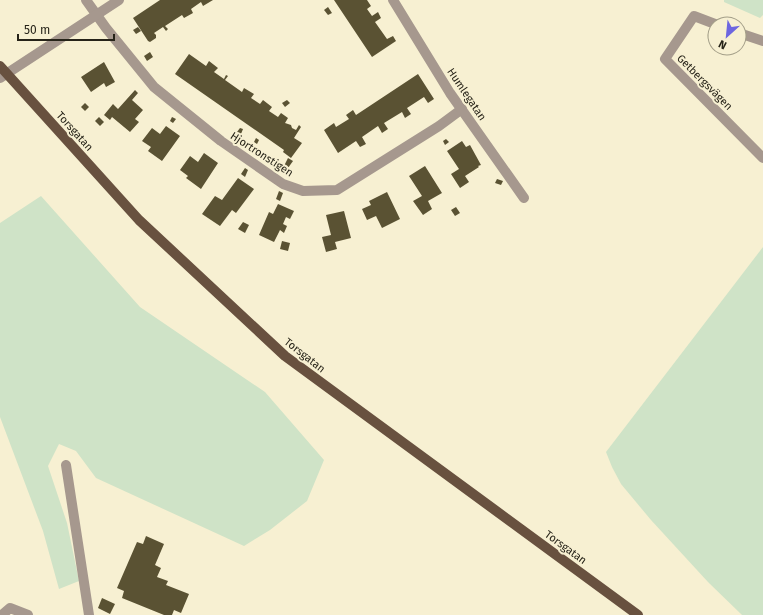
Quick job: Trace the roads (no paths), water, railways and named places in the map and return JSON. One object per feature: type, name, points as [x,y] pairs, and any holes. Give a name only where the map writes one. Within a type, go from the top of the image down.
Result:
[{"type":"main road","name":"Torsgatan","points":[[2,72],[139,220],[285,356],[638,615]]},
{"type":"street","name":"Hjortronstigen","points":[[86,0],[106,28],[154,87],[221,141],[283,184],[303,191],[337,190],[439,126],[462,109]]},
{"type":"street","points":[[2,72],[97,15],[119,0]]},
{"type":"street","name":"Humlegatan","points":[[393,0],[462,109],[524,198]]},
{"type":"street","name":"Getbergsvägen","points":[[707,21],[694,16],[665,59],[763,158]]},
{"type":"street","points":[[747,36],[763,41]]},
{"type":"street","points":[[66,465],[89,615]]},
{"type":"street","points":[[2,615],[10,608],[28,615]]}]
